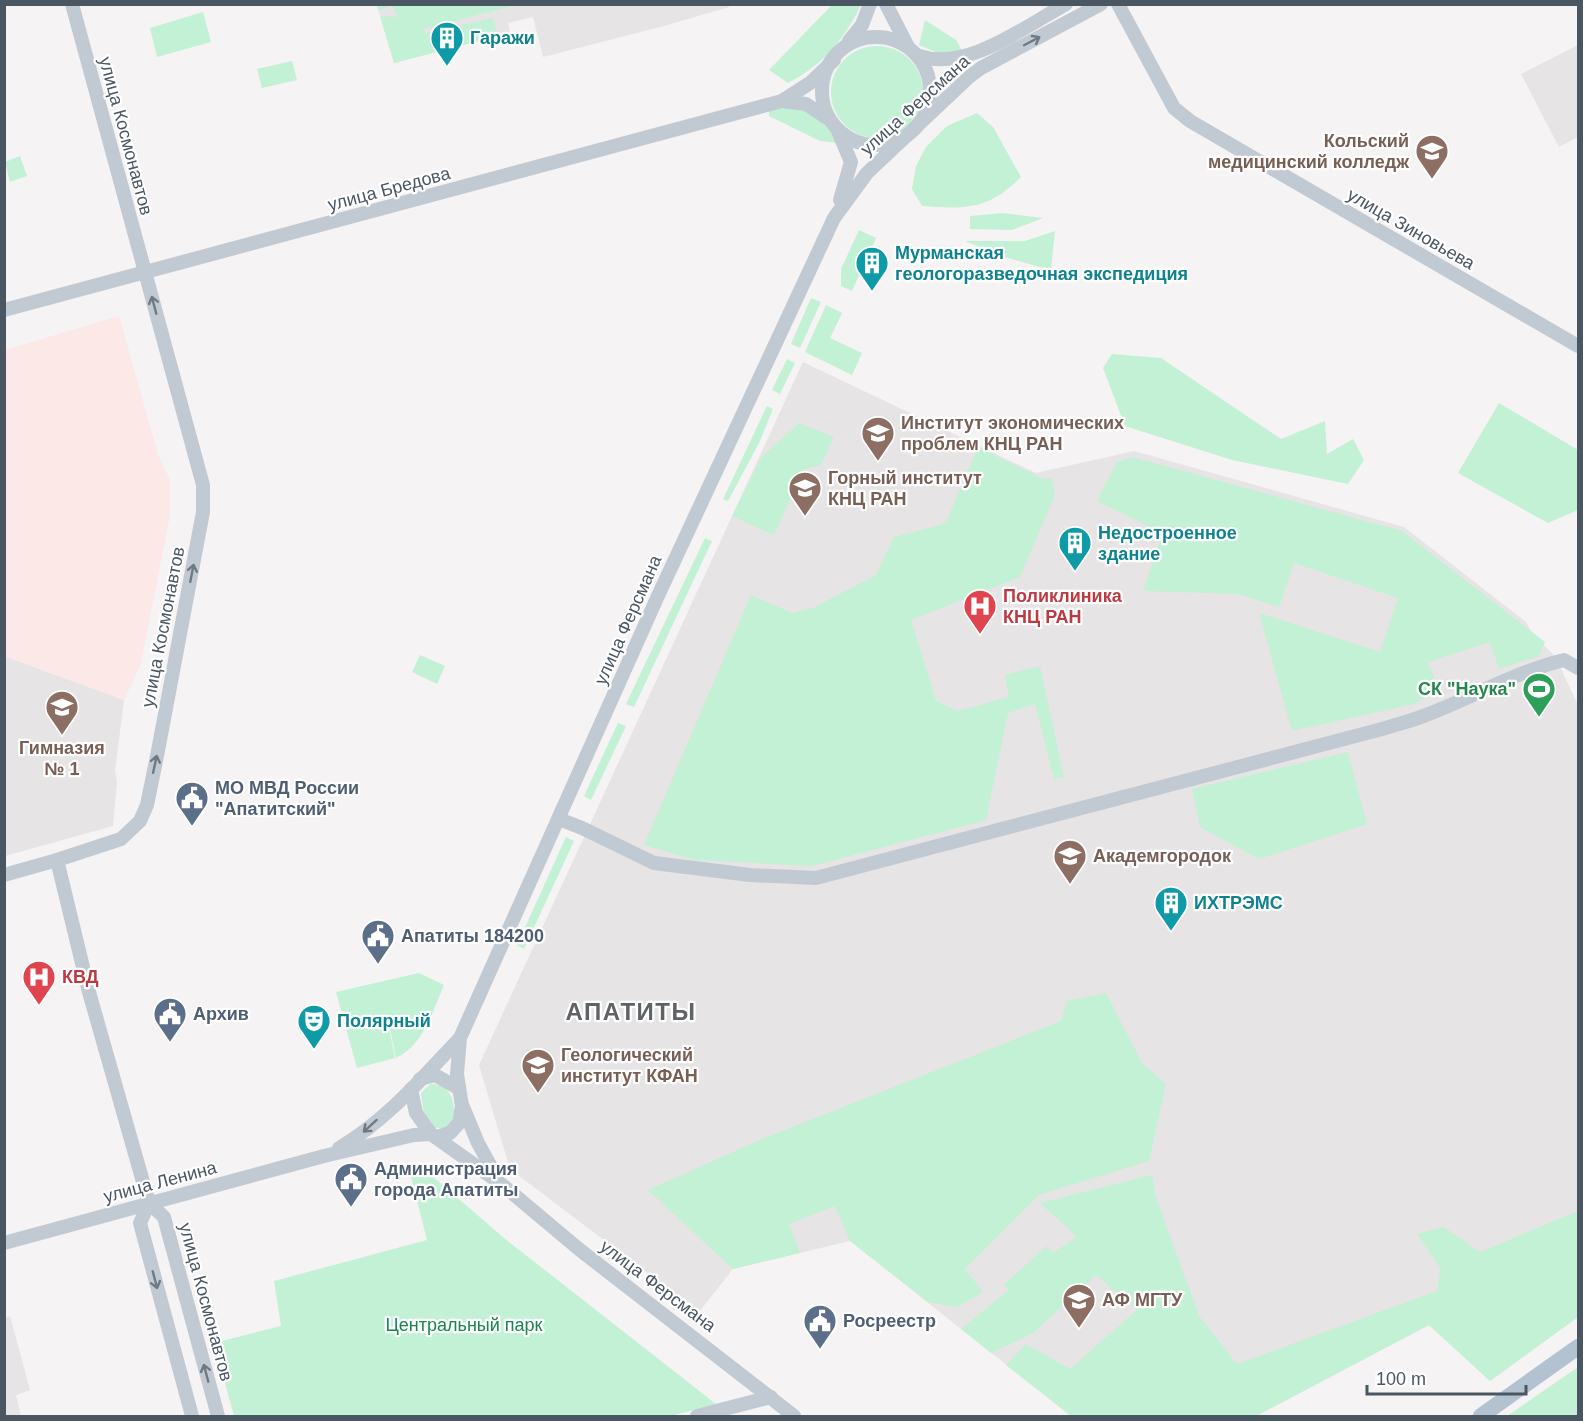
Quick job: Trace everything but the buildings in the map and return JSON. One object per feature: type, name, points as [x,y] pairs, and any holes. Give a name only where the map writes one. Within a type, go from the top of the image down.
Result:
[{"type":"main road","points":[[1481,1416],[1578,1347]]},
{"type":"street","name":"улица Космонавтов","points":[[72,4],[203,485],[203,512],[147,805],[140,820],[121,839],[57,860],[89,992],[149,1203],[164,1217],[218,1416]]},
{"type":"street","points":[[833,124],[824,111],[820,90],[836,57],[862,25],[870,4]]},
{"type":"street","points":[[886,4],[908,46]]},
{"type":"street","name":"улица Ферсмана","points":[[920,56],[932,60],[952,60],[973,54],[1066,4]]},
{"type":"street","name":"улица Ферсмана","points":[[834,218],[867,173],[981,68],[1101,4]]},
{"type":"street","name":"улица Зиновьева","points":[[1118,4],[1174,108],[1190,122],[1578,346]]},
{"type":"street","points":[[873,35],[884,36],[908,46],[920,56],[931,82],[930,103],[912,130],[891,145],[879,146],[849,138],[806,104],[782,101],[810,83],[852,42],[873,35]]},
{"type":"street","name":"улица Бредова","points":[[4,310],[782,101]]},
{"type":"street","name":"улица Ферсмана","points":[[416,1084],[460,1038],[661,588],[834,218],[851,162],[833,124]]},
{"type":"street","points":[[559,819],[654,863],[750,875],[816,878],[1382,729],[1427,715],[1504,679],[1543,665],[1564,660],[1578,668]]},
{"type":"street","points":[[4,874],[57,860]]},
{"type":"street","name":"улица Ферсмана","points":[[458,1088],[460,1038]]},
{"type":"street","points":[[435,1075],[458,1088],[462,1106],[459,1123],[450,1133],[433,1136],[416,1113],[416,1084],[435,1075]]},
{"type":"street","name":"улица Ленина","points":[[324,1156],[359,1137],[416,1084]]},
{"type":"street","name":"улица Ферсмана","points":[[462,1106],[478,1143],[500,1183]]},
{"type":"street","name":"улица Ленина","points":[[4,1243],[324,1156],[414,1135],[433,1136]]},
{"type":"street","name":"улица Ферсмана","points":[[433,1136],[500,1183],[580,1250],[794,1416]]},
{"type":"street","name":"улица Космонавтов","points":[[149,1203],[140,1223],[192,1416]]},
{"type":"street","points":[[697,1416],[771,1397]]},
{"type":"shaded area","points":[[728,4],[729,7],[664,26],[543,57],[533,17],[508,23],[510,33],[394,63],[377,5]]},
{"type":"shaded area","points":[[1578,45],[1578,137],[1559,147],[1521,74]]},
{"type":"shaded area","points":[[119,316],[158,455],[170,480],[170,515],[141,663],[124,700],[4,656],[5,350]]},
{"type":"shaded area","name":"Академгородок","points":[[803,362],[1036,473],[1134,451],[1404,527],[1526,622],[1533,635],[1555,656],[1578,705],[1578,1317],[1490,1381],[1429,1325],[1256,1416],[1071,1416],[850,1241],[733,1269],[699,1312],[510,1169],[479,1065]]},
{"type":"shaded area","name":"Гимназия № 1","points":[[4,656],[124,700],[115,771],[117,782],[113,826],[5,856]]},
{"type":"shaded area","points":[[10,1316],[30,1390],[16,1395],[21,1416],[5,1416],[5,1318]]},
{"type":"green space","points":[[377,4],[516,5],[424,29],[426,33],[493,18],[498,36],[394,63],[380,16],[398,17],[392,6],[378,10]]},
{"type":"green space","points":[[832,5],[861,5],[847,30],[831,50],[812,68],[788,83],[769,70]]},
{"type":"green space","points":[[203,12],[211,42],[157,57],[150,28]]},
{"type":"green space","points":[[925,20],[956,40],[963,52],[940,54],[919,45]]},
{"type":"green space","points":[[877,46],[895,50],[909,60],[919,74],[923,92],[919,110],[909,124],[895,134],[877,138],[859,134],[845,124],[835,110],[831,92],[835,74],[845,60],[859,50]]},
{"type":"green space","points":[[292,61],[297,80],[262,88],[257,69]]},
{"type":"green space","points":[[796,108],[818,118],[839,143],[820,141],[769,116],[769,109]]},
{"type":"green space","points":[[977,113],[993,127],[1021,177],[998,196],[976,205],[922,206],[912,189],[916,166],[926,147],[947,126]]},
{"type":"green space","points":[[20,156],[27,176],[10,182],[5,162]]},
{"type":"green space","points":[[1003,213],[1043,218],[1012,230],[970,229],[970,216]]},
{"type":"green space","points":[[859,230],[876,238],[852,291],[841,286],[841,269]]},
{"type":"green space","points":[[1055,231],[1051,270],[1001,256],[965,241],[1025,241]]},
{"type":"green space","points":[[811,298],[821,302],[800,348],[791,344]]},
{"type":"green space","points":[[826,305],[842,313],[830,338],[862,353],[852,375],[805,352]]},
{"type":"green space","points":[[1112,354],[1161,358],[1281,439],[1325,421],[1327,454],[1353,439],[1364,460],[1348,484],[1232,460],[1125,426],[1103,368]]},
{"type":"green space","points":[[787,359],[795,363],[780,394],[772,390]]},
{"type":"green space","points":[[1499,403],[1578,450],[1578,510],[1548,523],[1458,473]]},
{"type":"green space","points":[[767,406],[773,409],[760,441],[728,501],[723,499]]},
{"type":"green space","points":[[799,423],[834,437],[821,465],[804,469],[774,535],[732,516],[761,458]]},
{"type":"green space","points":[[978,447],[1043,479],[1052,478],[1055,495],[1020,577],[911,620],[936,701],[957,711],[1009,697],[1005,675],[1040,666],[1064,777],[1054,779],[1035,704],[1008,713],[986,820],[812,866],[696,860],[644,845],[751,595],[792,613],[813,608],[876,575],[894,537],[941,525],[947,520]]},
{"type":"green space","points":[[1132,457],[1402,531],[1545,642],[1539,656],[1499,669],[1490,642],[1428,662],[1439,690],[1414,704],[1292,731],[1259,613],[1380,652],[1398,598],[1294,563],[1279,607],[1238,594],[1143,591],[1163,533],[1097,501],[1117,462]]},
{"type":"green space","points":[[705,538],[712,541],[634,707],[626,704]]},
{"type":"green space","points":[[420,655],[445,666],[437,684],[412,672]]},
{"type":"green space","points":[[618,723],[626,726],[591,800],[584,796]]},
{"type":"green space","points":[[1348,752],[1367,824],[1259,859],[1200,827],[1192,789]]},
{"type":"green space","points":[[566,837],[574,841],[524,949],[517,945]]},
{"type":"green space","points":[[419,973],[444,985],[430,1019],[389,1028],[395,1058],[357,1068],[336,992]]},
{"type":"green space","points":[[1106,993],[1142,1063],[1166,1084],[1149,1161],[1039,1195],[965,1269],[983,1292],[957,1307],[928,1302],[850,1241],[835,1206],[789,1224],[800,1253],[733,1269],[648,1190],[762,1139],[1061,1021],[1067,1001]]},
{"type":"green space","points":[[429,1020],[416,1042],[396,1058],[390,1029]]},
{"type":"green space","points":[[430,1084],[444,1088],[452,1099],[454,1114],[449,1128],[433,1128],[424,1115],[421,1093]]},
{"type":"green space","name":"Центральный парк","points":[[424,1169],[504,1238],[716,1404],[671,1416],[234,1416],[214,1343],[281,1326],[274,1281],[427,1240],[410,1173]]},
{"type":"green space","points":[[1152,1175],[1155,1194],[1199,1316],[1237,1364],[1437,1291],[1441,1269],[1417,1234],[1444,1227],[1480,1252],[1578,1211],[1578,1317],[1490,1381],[1429,1325],[1256,1416],[1071,1416],[1006,1365],[1026,1344],[1070,1369],[1137,1310],[1096,1275],[1033,1333],[991,1353],[961,1329],[1009,1290],[1004,1285],[1046,1246],[1053,1253],[1077,1237],[1040,1203]]},
{"type":"green space","points":[[1578,1367],[1578,1416],[1507,1416]]},
{"type":"place","name":"Гаражи","points":[[447,67]]},
{"type":"place","name":"Кольский медицинский колледж","points":[[1432,180]]},
{"type":"place","name":"Мурманская геологоразведочная экспедиция","points":[[872,292]]},
{"type":"place","name":"Институт экономических проблем КНЦ РАН","points":[[878,462]]},
{"type":"place","name":"Горный институт КНЦ РАН","points":[[805,517]]},
{"type":"place","name":"Недостроенное здание","points":[[1075,572]]},
{"type":"place","name":"Поликлиника КНЦ РАН","points":[[980,635]]},
{"type":"place","name":"СК \"Наука\"","points":[[1539,718]]},
{"type":"place","name":"Гимназия № 1","points":[[62,736]]},
{"type":"place","name":"МО МВД России \"Апатитский\"","points":[[192,827]]},
{"type":"place","name":"Академгородок","points":[[1070,885]]},
{"type":"place","name":"ИХТРЭМС","points":[[1171,932]]},
{"type":"place","name":"Апатиты 184200","points":[[378,965]]},
{"type":"place","name":"КВД","points":[[39,1006]]},
{"type":"place","name":"Архив","points":[[170,1043]]},
{"type":"place","name":"Полярный","points":[[314,1050]]},
{"type":"place","name":"Геологический институт КФАН","points":[[538,1094]]},
{"type":"place","name":"Администрация города Апатиты","points":[[351,1208]]},
{"type":"place","name":"АФ МГТУ","points":[[1079,1329]]},
{"type":"place","name":"Росреестр","points":[[820,1350]]},
{"type":"district","name":"АПАТИТЫ","points":[[631,1012]]}]
